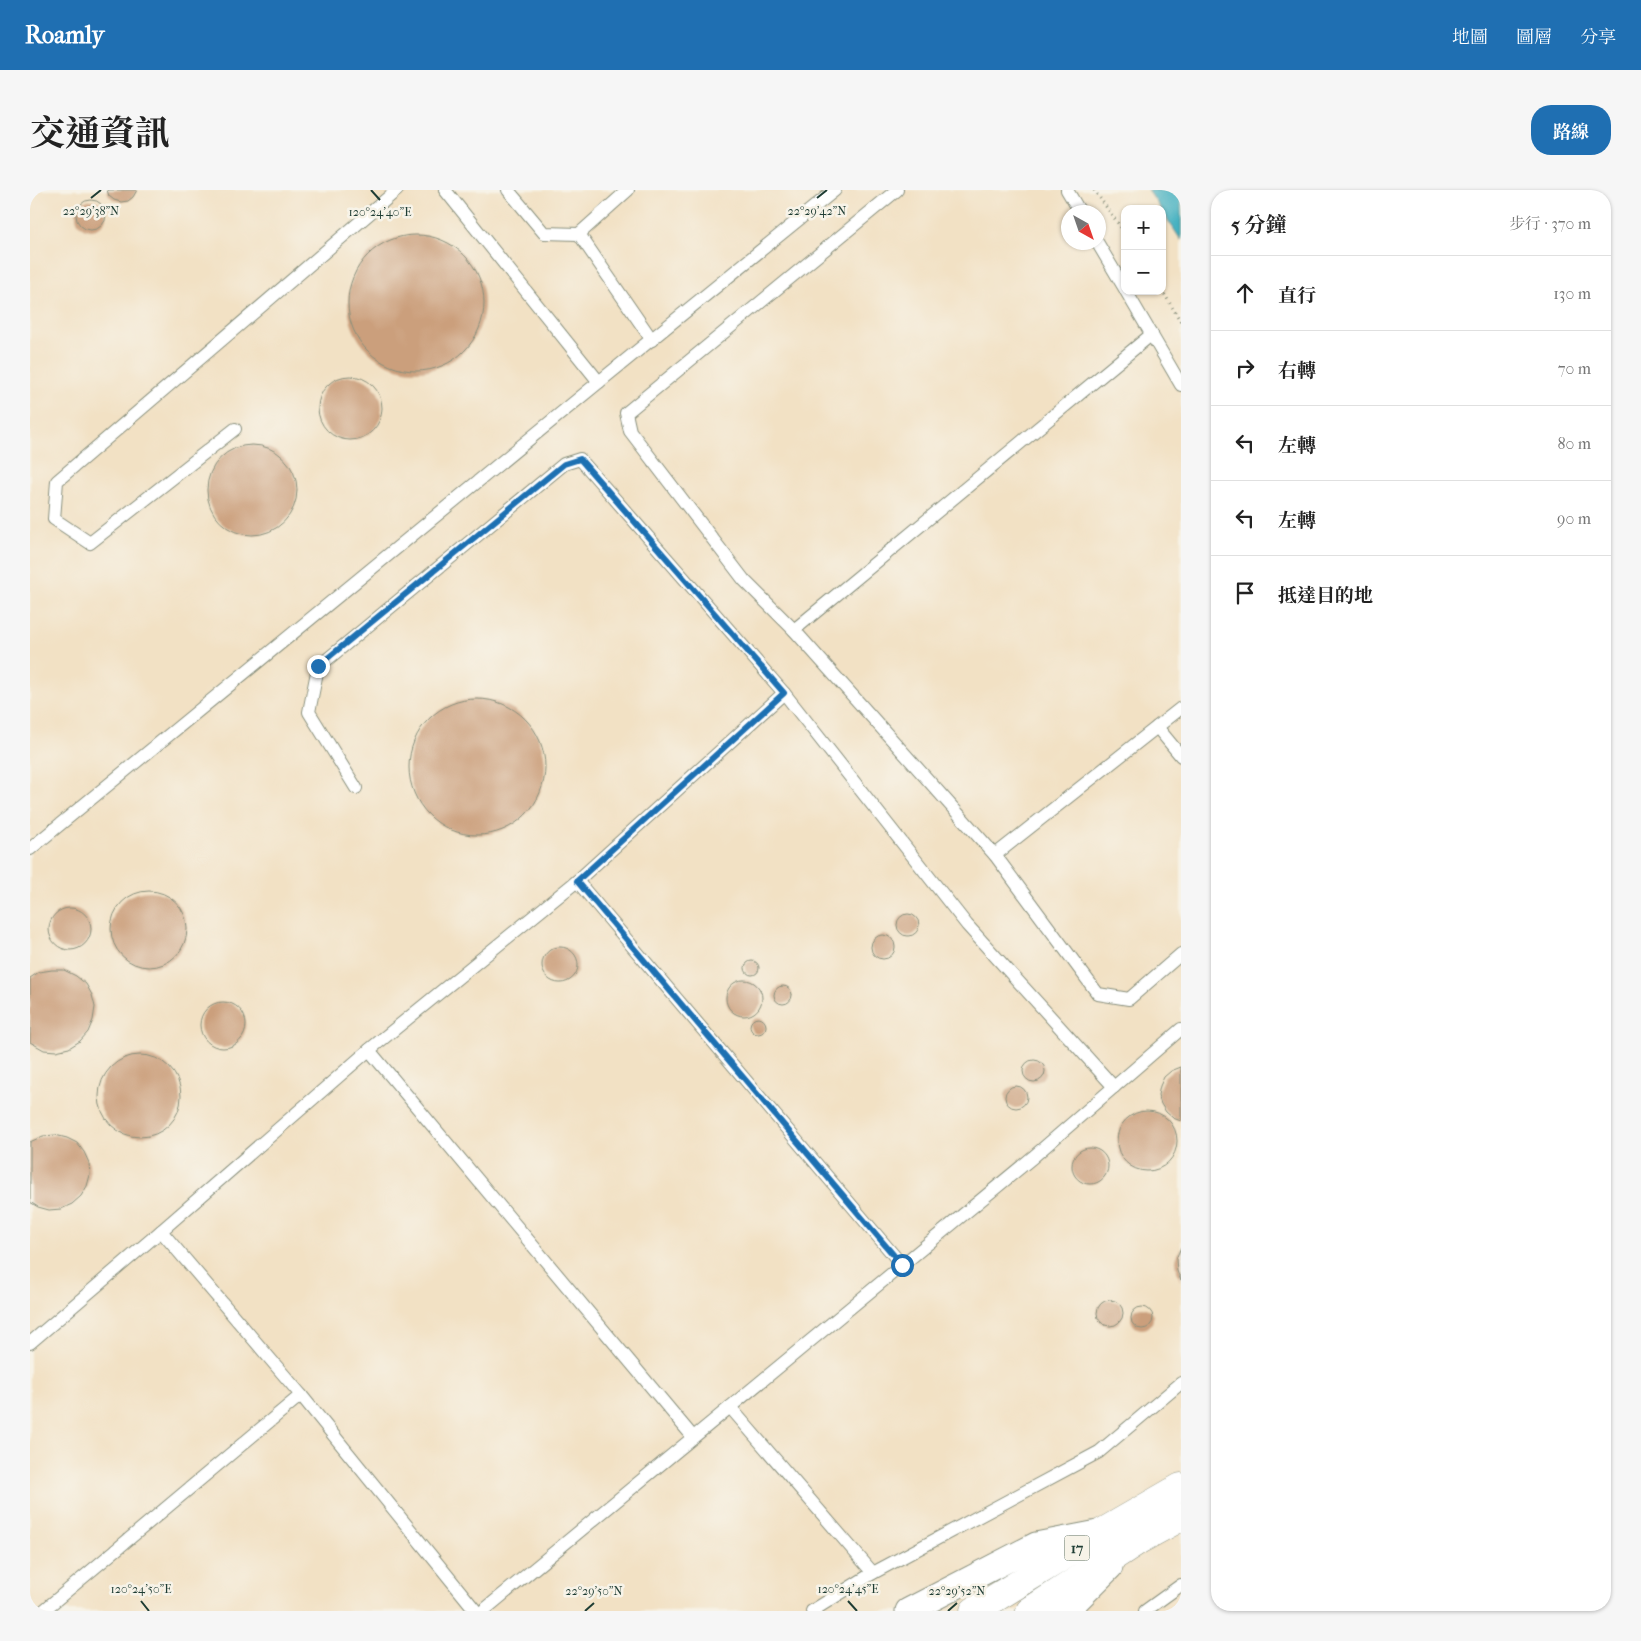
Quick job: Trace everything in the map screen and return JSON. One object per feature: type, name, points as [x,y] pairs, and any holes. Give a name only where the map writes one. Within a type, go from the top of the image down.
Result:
[{"type":"main road","name":"17","points":[[974,1611],[1181,1487]]},
{"type":"main road","name":"17","points":[[1030,1611],[1139,1540],[1181,1517]]},
{"type":"street","points":[[908,1611],[1036,1545],[1103,1532]]},
{"type":"street","points":[[1066,1611],[1139,1540]]},
{"type":"lane","points":[[235,429],[90,542],[54,519],[57,480],[397,190]]},
{"type":"lane","points":[[445,190],[599,382]]},
{"type":"lane","points":[[508,190],[544,233],[579,234],[628,190]]},
{"type":"lane","points":[[30,849],[835,190]]},
{"type":"lane","points":[[897,190],[626,412],[630,431],[744,580],[794,630],[994,855],[1098,994],[1129,1000],[1181,954]]},
{"type":"lane","points":[[1066,190],[1076,205]]},
{"type":"lane","points":[[579,234],[652,340]]},
{"type":"lane","points":[[1103,250],[1121,281]]},
{"type":"lane","points":[[1129,295],[1181,385]]},
{"type":"lane","points":[[794,630],[1152,334]]},
{"type":"lane","points":[[356,788],[309,712],[318,666],[564,464],[580,459],[784,693],[967,925],[1114,1087]]},
{"type":"lane","points":[[30,1343],[369,1050],[577,881],[784,693]]},
{"type":"lane","points":[[994,855],[1181,708]]},
{"type":"lane","points":[[1157,727],[1181,756]]},
{"type":"lane","points":[[577,881],[902,1265]]},
{"type":"lane","points":[[483,1611],[1033,1157],[1181,1029]]},
{"type":"lane","points":[[369,1050],[693,1437]]},
{"type":"lane","points":[[161,1231],[301,1395],[476,1611]]},
{"type":"lane","points":[[812,1611],[873,1573],[1099,1452],[1181,1383]]},
{"type":"lane","points":[[43,1611],[301,1395]]},
{"type":"lane","points":[[730,1407],[873,1573]]},
{"type":"lane","points":[[1145,1611],[1181,1585]]},
{"type":"path","points":[[1094,190],[1121,227]]},
{"type":"path","points":[[1165,295],[1181,322]]},
{"type":"water","points":[[1148,190],[1181,190],[1181,240],[1166,217],[1166,205],[1158,205]]},
{"type":"building","points":[[107,190],[137,190],[128,201],[121,202],[109,196]]},
{"type":"building","points":[[91,200],[102,204],[106,215],[102,226],[91,230],[80,226],[76,215],[80,204]]},
{"type":"building","points":[[416,235],[442,240],[454,246],[464,255],[473,265],[479,277],[484,303],[479,329],[473,341],[464,351],[454,360],[442,366],[416,371],[390,366],[378,360],[368,351],[359,341],[353,329],[348,303],[353,277],[359,265],[368,255],[378,246],[390,240]]},
{"type":"building","points":[[344,376],[356,376],[373,385],[380,396],[382,408],[380,420],[373,431],[356,440],[344,440],[332,435],[323,426],[318,414],[318,402],[323,390],[332,381]]},
{"type":"building","points":[[252,445],[269,449],[284,458],[293,473],[297,490],[293,507],[284,522],[269,531],[252,535],[235,531],[220,522],[211,507],[207,490],[211,473],[220,458],[235,449]]},
{"type":"building","points":[[477,699],[503,704],[515,710],[525,719],[534,729],[540,741],[545,767],[540,793],[534,805],[525,815],[515,824],[503,830],[477,835],[451,830],[439,824],[429,815],[420,805],[414,793],[409,767],[414,741],[420,729],[429,719],[439,710],[451,704]]},
{"type":"building","points":[[149,891],[163,894],[176,902],[184,915],[187,929],[184,943],[176,956],[163,964],[149,967],[135,964],[122,956],[114,943],[111,929],[114,915],[122,902],[135,894]]},
{"type":"building","points":[[70,908],[85,914],[91,929],[85,944],[70,950],[55,944],[49,929],[55,914]]},
{"type":"building","points":[[908,914],[918,921],[919,925],[912,935],[908,936],[898,929],[897,925],[904,915]]},
{"type":"building","points":[[883,935],[891,939],[895,947],[891,955],[883,959],[875,955],[871,947],[875,939]]},
{"type":"building","points":[[560,947],[567,948],[573,952],[577,958],[577,972],[573,978],[567,982],[560,983],[553,982],[547,978],[543,972],[542,965],[543,958],[547,952],[553,948]]},
{"type":"building","points":[[752,961],[757,963],[759,968],[757,973],[752,975],[747,973],[745,968],[747,963]]},
{"type":"building","points":[[64,970],[86,984],[92,995],[95,1007],[93,1020],[88,1032],[80,1041],[69,1048],[56,1051],[44,1050],[30,1042],[30,978],[39,972]]},
{"type":"building","points":[[744,980],[751,981],[757,985],[761,991],[761,1005],[757,1011],[751,1015],[744,1016],[737,1015],[731,1011],[727,1005],[726,998],[727,991],[731,985],[737,981]]},
{"type":"building","points":[[783,986],[789,989],[792,995],[789,1001],[783,1004],[777,1001],[774,995],[777,989]]},
{"type":"building","points":[[219,1002],[227,1002],[236,1006],[242,1012],[246,1025],[242,1038],[236,1044],[227,1048],[219,1048],[210,1044],[204,1038],[200,1029],[200,1021],[204,1012],[210,1006]]},
{"type":"building","points":[[758,1018],[764,1020],[766,1026],[764,1032],[758,1034],[752,1032],[750,1026],[752,1020]]},
{"type":"building","points":[[140,1055],[156,1058],[169,1067],[178,1080],[181,1096],[178,1112],[169,1125],[156,1134],[140,1137],[124,1134],[111,1125],[102,1112],[99,1096],[102,1080],[111,1067],[124,1058]]},
{"type":"building","points":[[1034,1060],[1042,1063],[1045,1071],[1042,1079],[1034,1082],[1026,1079],[1023,1071],[1026,1063]]},
{"type":"building","points":[[1181,1067],[1181,1121],[1173,1118],[1166,1112],[1158,1095],[1164,1077],[1171,1071]]},
{"type":"building","points":[[1016,1086],[1024,1089],[1027,1097],[1024,1105],[1016,1108],[1008,1105],[1005,1097],[1008,1089]]},
{"type":"building","points":[[1141,1111],[1153,1111],[1164,1116],[1172,1124],[1177,1135],[1175,1153],[1164,1166],[1153,1171],[1141,1171],[1130,1166],[1122,1158],[1117,1147],[1117,1135],[1122,1124],[1130,1116]]},
{"type":"building","points":[[55,1135],[77,1143],[89,1163],[90,1175],[87,1186],[81,1196],[72,1204],[61,1209],[49,1210],[38,1207],[30,1202],[30,1142],[43,1136]]},
{"type":"building","points":[[1090,1148],[1097,1149],[1103,1153],[1107,1159],[1107,1173],[1103,1179],[1097,1183],[1090,1184],[1083,1183],[1077,1179],[1073,1173],[1072,1166],[1073,1159],[1077,1153],[1083,1149]]},
{"type":"building","points":[[1181,1247],[1181,1281],[1177,1271],[1176,1259]]},
{"type":"building","points":[[1110,1300],[1120,1303],[1123,1313],[1120,1323],[1110,1326],[1100,1323],[1097,1313],[1100,1303]]},
{"type":"building","points":[[1142,1307],[1150,1310],[1153,1318],[1150,1326],[1142,1329],[1134,1326],[1131,1318],[1134,1310]]},
{"type":"route","points":[[318,666],[564,464],[580,459],[784,693],[577,881],[902,1265]]}]
